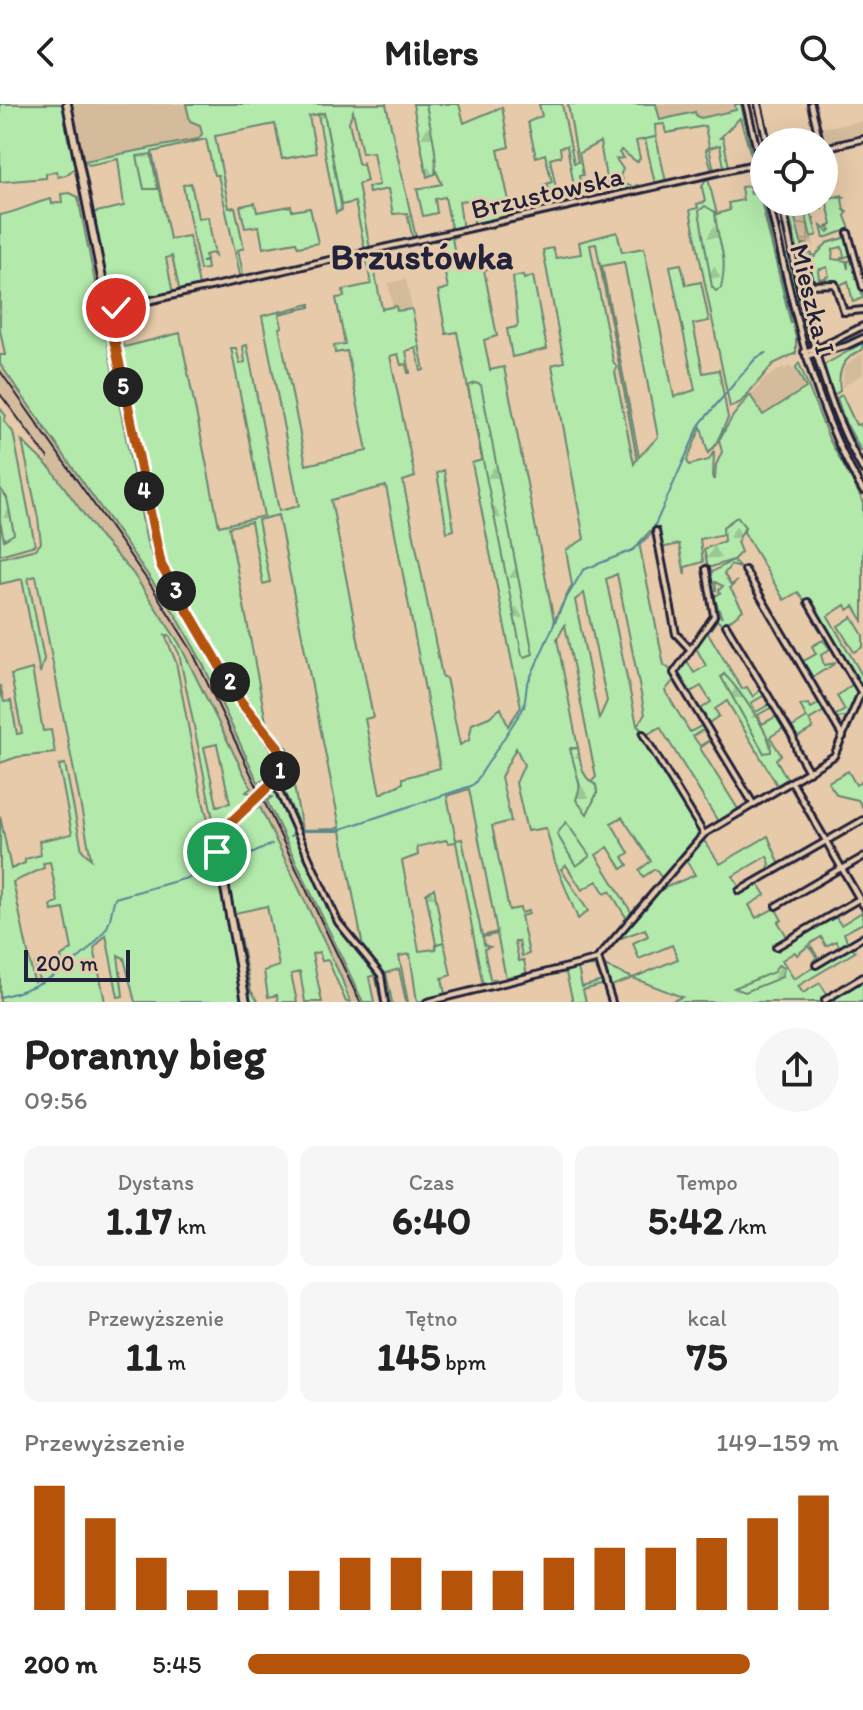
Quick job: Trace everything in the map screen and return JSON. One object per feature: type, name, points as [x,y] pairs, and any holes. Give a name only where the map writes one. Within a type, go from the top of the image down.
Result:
[{"type":"main road","points":[[67,104],[158,557],[241,702],[279,751],[282,763],[274,781],[224,829],[217,845],[246,1002]]},
{"type":"street","points":[[746,104],[753,128]]},
{"type":"street","points":[[758,104],[764,128]]},
{"type":"street","points":[[811,104],[817,128]]},
{"type":"street","points":[[838,145],[863,139]]},
{"type":"street","name":"Brzustowska","points":[[108,310],[750,165]]},
{"type":"street","name":"Mieszka I","points":[[772,216],[805,354],[821,404],[863,491]]},
{"type":"street","name":"Mieszka I","points":[[784,216],[816,351],[836,415],[863,470]]},
{"type":"street","points":[[848,233],[863,287]]},
{"type":"street","points":[[781,250],[785,254],[792,250]]},
{"type":"street","points":[[804,260],[811,285],[835,284],[844,313],[863,310]]},
{"type":"street","points":[[816,351],[863,326]]},
{"type":"street","points":[[855,330],[859,329],[862,333],[857,341]]},
{"type":"street","points":[[805,354],[863,338]]},
{"type":"street","points":[[813,340],[827,344]]},
{"type":"street","points":[[848,464],[855,456]]},
{"type":"street","points":[[656,531],[676,634],[690,649]]},
{"type":"street","points":[[706,569],[714,616],[676,669],[675,676],[754,805]]},
{"type":"street","points":[[745,570],[843,737]]},
{"type":"street","points":[[427,1002],[589,963],[598,958],[704,834],[834,756],[862,690],[808,602]]},
{"type":"street","points":[[726,625],[793,737],[809,772]]},
{"type":"street","points":[[643,734],[704,834]]},
{"type":"street","points":[[274,781],[338,922],[381,975],[385,1002]]},
{"type":"street","points":[[776,947],[861,901],[792,782]]},
{"type":"street","points":[[739,891],[863,820]]},
{"type":"street","points":[[776,906],[863,857]]},
{"type":"street","points":[[816,965],[863,937]]},
{"type":"street","points":[[598,958],[612,1002]]},
{"type":"street","points":[[825,1000],[863,977]]},
{"type":"shaded area","points":[[72,104],[197,104],[207,139],[89,165],[84,161]]},
{"type":"shaded area","points":[[650,104],[736,104],[740,118],[666,133],[664,124],[654,125]]},
{"type":"shaded area","points":[[863,121],[863,135],[838,142],[838,128],[821,128]]},
{"type":"shaded area","points":[[795,216],[806,216],[814,246],[811,253],[804,254]]},
{"type":"shaded area","points":[[406,279],[412,309],[397,312],[388,283]]},
{"type":"shaded area","points":[[863,353],[863,374],[842,387],[844,369]]},
{"type":"shaded area","points":[[0,364],[176,615],[202,662],[363,1002],[350,1002],[279,846],[179,643],[132,572],[101,538],[0,396]]},
{"type":"shaded area","points":[[788,366],[803,370],[809,387],[763,415],[750,395],[760,386],[759,383]]},
{"type":"green space","points":[[0,104],[63,104],[76,167],[58,177],[56,171],[46,174],[46,178],[0,182]]},
{"type":"green space","points":[[186,104],[386,104],[416,238],[404,243],[413,239],[407,213],[393,214],[388,189],[369,193],[368,187],[379,185],[373,152],[362,153],[353,111],[349,122],[358,163],[363,163],[367,181],[358,184],[370,249],[365,250],[355,202],[341,205],[324,113],[309,116],[316,153],[282,159],[275,124],[215,136],[229,208],[235,207],[244,248],[238,250],[244,278],[241,279],[218,175],[214,175],[206,139],[152,152],[170,239],[189,236],[199,286],[202,287],[180,293],[172,256],[166,258],[173,294],[136,302],[141,298],[138,287],[116,290],[122,304],[110,303],[92,213],[124,206],[118,159],[89,165],[84,161],[198,139],[202,134],[200,125],[190,121]]},
{"type":"green space","points":[[413,104],[426,104],[433,139],[435,174],[427,177]]},
{"type":"green space","points":[[426,104],[459,104],[464,123],[502,107],[509,147],[498,150],[512,215],[518,214],[518,217],[475,226],[470,200],[459,201],[463,230],[452,232],[445,197],[435,199],[437,213],[423,216],[417,189],[442,184],[436,171]]},
{"type":"green space","points":[[539,104],[562,104],[574,163],[578,162],[568,104],[656,104],[660,120],[695,112],[701,118],[736,110],[735,104],[741,104],[750,152],[740,118],[720,138],[723,138],[729,167],[724,167],[720,145],[709,148],[712,171],[706,150],[709,147],[705,126],[666,133],[664,124],[655,125],[656,137],[636,141],[640,158],[637,162],[621,150],[619,153],[623,158],[616,159],[623,169],[620,176],[625,185],[641,187],[624,191],[621,188],[621,193],[609,196],[600,142],[579,153],[583,175],[579,176],[580,182],[574,186],[567,146],[560,147],[561,156],[550,159],[560,207],[536,213],[552,208],[548,185],[541,186],[552,182],[545,154],[536,157],[528,122],[542,116]]},
{"type":"green space","points":[[324,113],[342,210],[336,213],[318,114]]},
{"type":"green space","points":[[656,137],[666,182],[655,184],[645,139]]},
{"type":"green space","points":[[151,154],[158,189],[144,189],[137,156]]},
{"type":"green space","points":[[713,176],[708,179],[717,214],[730,210],[728,203],[743,200],[741,187],[749,186],[750,216],[765,216],[791,324],[766,216],[796,338],[796,353],[773,364],[741,402],[730,407],[690,210],[705,202],[702,187],[707,177]]},
{"type":"green space","points":[[191,183],[198,218],[208,217],[215,256],[212,253],[205,255],[206,260],[202,262],[206,262],[207,269],[200,270],[183,185]]},
{"type":"green space","points":[[70,193],[78,197],[147,543],[162,578],[241,710],[275,754],[274,770],[263,785],[264,780],[258,782],[202,662],[176,615],[0,364],[0,355],[5,355],[0,330],[0,215],[51,199],[52,204],[62,202],[61,194]]},
{"type":"green space","points":[[838,196],[844,197],[845,216],[850,229],[824,238],[821,226],[828,232],[831,230],[827,227],[832,225],[830,216],[838,216]]},
{"type":"green space","points":[[255,203],[257,212],[291,206],[292,211],[310,208],[318,243],[298,247],[296,242],[263,248],[259,226],[245,228],[240,206]]},
{"type":"green space","points":[[705,206],[715,212],[723,257],[721,288],[716,291],[712,287],[699,211]]},
{"type":"green space","points":[[789,216],[794,216],[801,243],[805,244],[802,245],[804,254],[813,255],[800,260]]},
{"type":"green space","points":[[806,216],[815,218],[817,235],[811,237]]},
{"type":"green space","points":[[617,232],[622,252],[644,248],[674,397],[695,390],[670,266],[681,264],[686,285],[701,282],[709,321],[693,324],[703,373],[719,370],[728,418],[715,446],[708,453],[701,427],[687,460],[689,465],[709,460],[714,451],[713,479],[722,452],[719,440],[733,416],[750,395],[763,415],[806,388],[796,367],[799,363],[829,439],[863,501],[863,621],[854,606],[848,610],[845,605],[828,616],[863,677],[863,683],[859,685],[807,601],[798,592],[784,600],[737,517],[723,527],[725,534],[700,539],[703,562],[685,567],[685,575],[679,544],[661,548],[657,531],[652,529],[639,543],[664,665],[672,671],[676,681],[665,691],[690,732],[703,725],[707,732],[701,731],[693,736],[700,746],[711,739],[717,748],[710,741],[700,748],[738,809],[749,801],[750,805],[719,823],[660,727],[646,735],[638,726],[699,832],[691,846],[662,878],[655,869],[643,877],[639,870],[651,861],[622,817],[611,823],[629,853],[623,857],[628,865],[622,869],[608,847],[596,855],[633,915],[624,924],[627,919],[610,891],[605,894],[597,881],[582,890],[566,865],[561,869],[588,911],[578,919],[555,862],[546,828],[527,831],[516,783],[524,765],[516,748],[501,777],[511,821],[492,826],[509,910],[520,908],[521,913],[528,911],[529,914],[521,916],[529,954],[522,956],[519,941],[515,942],[519,961],[524,960],[527,976],[506,978],[497,934],[483,937],[484,945],[490,947],[484,949],[490,979],[498,982],[483,986],[456,842],[448,843],[446,840],[417,847],[418,855],[402,861],[419,951],[436,949],[436,944],[444,942],[451,975],[442,978],[445,994],[451,994],[417,1002],[410,954],[399,956],[408,1002],[399,969],[386,973],[392,1002],[388,1002],[382,971],[363,947],[341,831],[302,831],[279,780],[285,761],[280,746],[245,700],[160,553],[160,540],[156,540],[115,330],[119,329],[124,347],[180,333],[219,526],[264,516],[231,348],[236,348],[240,364],[245,362],[243,346],[247,345],[279,511],[299,506],[262,316],[310,304],[310,307],[279,314],[282,327],[279,328],[306,465],[367,451],[347,351],[335,353],[334,346],[345,344],[336,298],[344,297],[343,290],[371,284],[366,258],[358,257],[371,254],[382,309],[396,306],[397,311],[412,309],[424,370],[421,371],[416,348],[406,351],[410,373],[406,364],[401,365],[398,354],[390,356],[415,477],[403,481],[442,676],[446,678],[460,745],[469,740],[472,724],[501,708],[508,726],[521,707],[472,463],[482,460],[457,332],[446,334],[438,291],[448,288],[438,241],[430,241],[464,233],[452,238],[458,271],[485,261],[486,268],[494,267],[484,270],[497,336],[484,340],[490,370],[504,367],[554,621],[572,585],[566,550],[584,539],[552,365],[564,362],[543,250],[553,248],[556,258],[581,254],[579,242]],"holes":[[[596,244],[637,459],[634,464],[615,372],[617,368],[613,361],[590,245]],[[624,262],[658,437],[639,457],[602,266]],[[386,486],[440,768],[403,778],[403,783],[380,794],[365,719],[373,717],[331,500]],[[278,515],[340,827],[335,829],[302,830],[287,748],[267,727],[229,527],[251,522],[263,584],[270,582],[258,520]],[[617,574],[645,714],[637,725],[606,579]],[[584,593],[607,701],[599,719],[575,600]],[[565,625],[596,777],[591,782],[596,785],[597,793],[587,813],[581,801],[571,748],[578,748],[557,639]],[[469,789],[497,932],[482,936],[462,839],[456,840],[447,796]]]},
{"type":"green space","points":[[847,237],[851,255],[840,259],[844,256],[842,247],[833,249],[832,259],[846,261],[848,269],[848,261],[854,260],[856,279],[859,279],[863,298],[853,302],[848,281],[838,286],[837,281],[827,284],[827,267],[818,270],[819,279],[825,278],[826,284],[813,284],[807,265],[827,243]]},
{"type":"green space","points":[[791,254],[810,336],[805,337],[784,255]]},
{"type":"green space","points":[[523,275],[524,279],[533,276],[547,349],[512,357],[507,329],[518,324],[513,277]]},
{"type":"green space","points":[[863,343],[862,350],[843,366],[840,391],[832,396],[821,366],[833,393],[824,365]]},
{"type":"green space","points":[[816,367],[823,391],[853,455],[848,459],[829,419],[811,368]]},
{"type":"green space","points":[[475,383],[481,385],[533,654],[525,657],[522,655],[468,386]]},
{"type":"green space","points":[[842,395],[856,425],[860,424],[863,429],[861,451],[847,425],[860,452],[857,453],[833,402],[834,399],[857,450],[835,399],[846,424],[837,398]]},
{"type":"green space","points":[[0,408],[6,416],[4,421],[13,432],[35,545],[0,555]]},
{"type":"green space","points":[[22,441],[51,469],[101,538],[132,572],[179,643],[251,788],[246,792],[254,794],[215,829],[179,653],[169,635],[165,635],[176,662],[201,794],[215,835],[214,860],[211,862],[215,862],[244,1002],[135,1002],[124,958],[118,955],[123,996],[118,997],[106,935],[94,948],[105,1002],[0,1002],[0,816],[11,869],[25,863],[25,859],[41,855],[39,841],[72,834],[59,765],[65,764],[82,850],[91,859],[36,576],[28,578],[44,659],[40,673],[22,579],[0,584],[0,558],[36,549],[41,543]],"holes":[[[217,744],[230,803],[217,806],[204,747]],[[50,862],[58,902],[51,905],[52,911],[64,909],[72,949],[61,957],[62,961],[49,965],[48,961],[35,963],[39,980],[34,982],[13,882],[44,868],[43,863]]]},
{"type":"green space","points":[[444,470],[454,530],[447,532],[437,473]]},
{"type":"green space","points":[[0,488],[7,498],[14,534],[4,540],[0,521]]},
{"type":"green space","points":[[737,517],[745,527],[737,542],[741,552],[733,560],[708,568],[704,549],[724,541],[723,527]]},
{"type":"green space","points":[[733,560],[740,568],[731,565],[724,574],[731,585],[737,581],[730,588],[743,610],[723,626],[717,620],[708,633],[742,689],[747,687],[753,697],[761,689],[765,695],[751,703],[756,712],[770,704],[772,707],[758,715],[762,724],[777,716],[784,728],[770,737],[781,755],[776,759],[787,779],[777,785],[727,701],[715,709],[719,716],[707,724],[705,714],[699,710],[711,702],[701,686],[687,694],[676,672],[688,654],[687,661],[694,673],[706,666],[695,646],[715,619],[715,609],[722,618],[714,597],[723,586],[715,582],[716,590],[713,592],[709,574]],"holes":[[[724,674],[747,703],[771,744],[764,753],[722,678]]]},
{"type":"green space","points":[[852,617],[863,635],[863,647],[854,652],[838,626]]},
{"type":"green space","points":[[823,640],[830,649],[821,655],[824,665],[836,663],[811,678],[802,662],[816,654],[812,646]]},
{"type":"green space","points":[[32,669],[43,731],[51,730],[55,753],[17,757],[0,763],[0,685],[4,702],[11,701],[17,734],[22,733],[11,675]]},
{"type":"green space","points":[[724,674],[760,723],[771,752],[764,753],[721,677]]},
{"type":"green space","points":[[853,684],[859,694],[849,716],[837,718],[836,715],[845,710],[837,696]]},
{"type":"green space","points":[[820,703],[824,711],[809,720],[813,728],[796,738],[791,728],[807,718],[800,705],[809,704],[811,708]]},
{"type":"green space","points":[[578,748],[585,774],[596,785],[597,793],[587,814],[576,800],[580,786],[570,749]]},
{"type":"green space","points":[[848,771],[856,785],[863,781],[863,808],[858,800],[837,795],[828,782]]},
{"type":"green space","points":[[275,787],[339,926],[372,968],[376,977],[380,988],[383,1002],[375,975],[369,977],[374,1002],[363,1002],[267,801],[272,797],[264,794]]},
{"type":"green space","points":[[257,801],[255,809],[260,807],[350,1002],[346,1002],[328,960],[322,961],[319,952],[312,954],[322,1002],[305,1002],[300,972],[291,974],[297,1002],[278,1002],[277,995],[268,997],[264,971],[279,966],[267,906],[235,913],[251,991],[259,1002],[249,1001],[219,848],[228,829]]},
{"type":"green space","points":[[566,822],[590,856],[576,866],[557,834]]},
{"type":"green space","points":[[768,836],[780,865],[766,873],[770,864],[767,856],[733,876],[739,887],[745,886],[747,890],[758,884],[765,895],[749,905],[756,918],[775,908],[782,920],[778,922],[788,938],[834,915],[841,925],[862,912],[863,923],[844,933],[848,944],[841,948],[836,941],[826,946],[821,937],[810,944],[818,958],[816,964],[813,961],[817,957],[808,946],[797,955],[795,952],[782,960],[794,979],[851,945],[855,952],[798,986],[803,993],[820,983],[828,996],[863,975],[863,1002],[670,1002],[682,997],[633,978],[678,959],[672,945],[639,959],[633,943],[648,936],[645,929],[616,940],[657,891],[695,875],[686,860],[679,866],[701,840],[720,864]]},
{"type":"green space","points":[[434,888],[444,942],[436,944],[426,894]]},
{"type":"green space","points":[[596,964],[605,984],[583,990],[586,1002],[573,1002],[566,973],[553,974],[578,968],[582,987],[602,981],[595,966],[581,967]]},
{"type":"green space","points":[[778,965],[784,968],[782,977],[745,992],[734,988],[774,972]]},
{"type":"green space","points":[[604,966],[633,978],[611,986],[610,990]]},
{"type":"waterway","points":[[290,836],[303,831],[335,831],[475,783],[524,707],[527,685],[563,604],[583,570],[633,550],[651,534],[700,424],[756,358],[766,353]]},
{"type":"waterway","points":[[225,867],[272,844]]},
{"type":"waterway","points":[[0,997],[45,980],[85,953],[108,925],[115,898],[216,870]]},
{"type":"railway","points":[[0,371],[150,584],[192,651],[360,1002]]},
{"type":"railway","points":[[0,394],[48,458]]},
{"type":"district","name":"Brzustówka","points":[[422,256]]},
{"type":"route","points":[[116,308],[108,310],[161,565],[241,702],[277,746],[281,756],[277,776],[224,829],[218,838],[217,852]]}]
